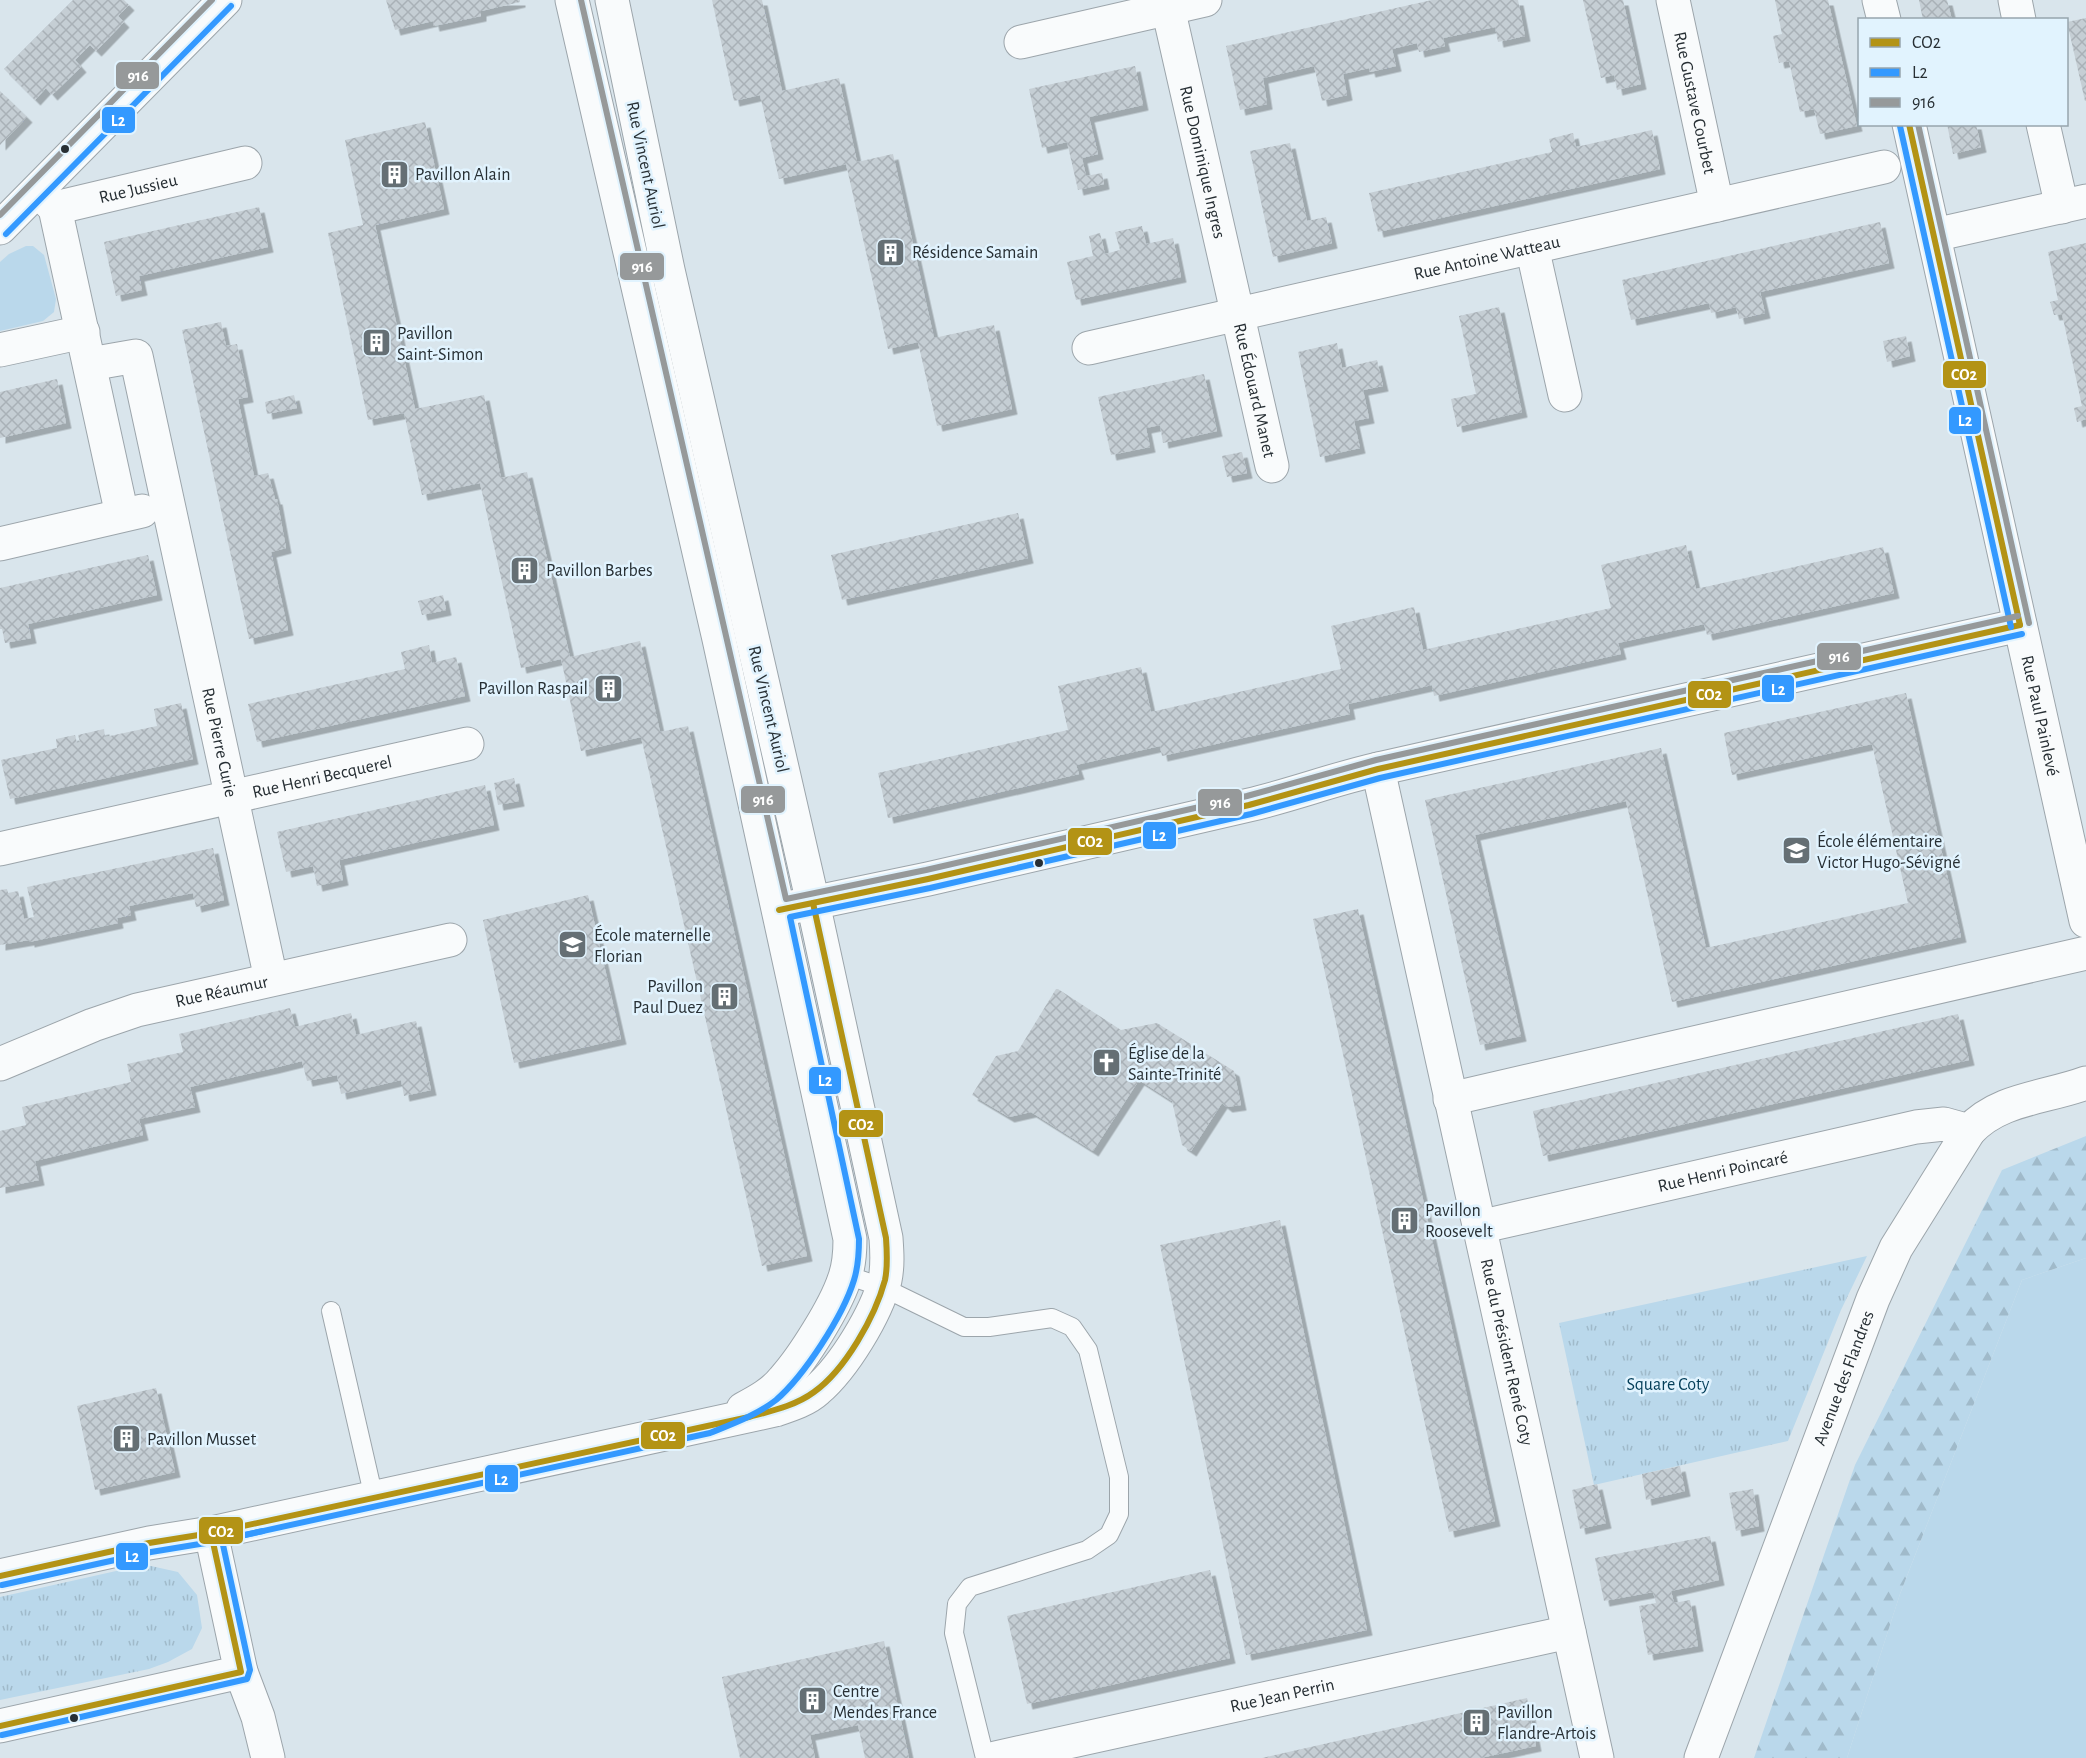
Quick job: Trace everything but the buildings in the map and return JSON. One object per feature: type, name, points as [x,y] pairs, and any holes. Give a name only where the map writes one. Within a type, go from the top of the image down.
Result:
[{"type":"street","points":[[0,228],[46,199],[225,0]]},
{"type":"street","name":"Rue Vincent Auriol","points":[[572,0],[779,910],[850,1239],[846,1275],[835,1300],[784,1380],[758,1401],[708,1424]]},
{"type":"street","name":"Rue Vincent Auriol","points":[[612,0],[668,270],[813,903],[886,1238],[888,1260],[882,1287],[872,1313],[834,1373],[816,1391],[795,1403],[776,1410],[708,1424]]},
{"type":"street","points":[[1021,42],[1205,0]]},
{"type":"street","name":"Rue Gustave Courbet","points":[[1673,0],[1718,205]]},
{"type":"street","points":[[1879,0],[1884,18]]},
{"type":"street","points":[[2015,0],[2019,18]]},
{"type":"street","name":"Rue Dominique Ingres","points":[[1168,8],[1237,314]]},
{"type":"street","name":"Rue Paul Painlevé","points":[[1909,126],[2086,921]]},
{"type":"street","points":[[1934,235],[2074,204],[2044,126]]},
{"type":"street","name":"Rue Jussieu","points":[[46,199],[245,163]]},
{"type":"street","name":"Rue Antoine Watteau","points":[[1089,348],[1884,167]]},
{"type":"street","points":[[46,199],[83,332],[122,515]]},
{"type":"street","points":[[1532,247],[1565,395]]},
{"type":"street","name":"Rue Édouard Manet","points":[[1237,314],[1272,466]]},
{"type":"street","points":[[0,350],[83,332]]},
{"type":"street","name":"Rue Pierre Curie","points":[[90,364],[136,356],[271,979]]},
{"type":"street","points":[[0,544],[168,505]]},
{"type":"street","points":[[779,910],[1257,803],[1332,780],[1378,769],[2020,626]]},
{"type":"street","name":"Rue Henri Becquerel","points":[[0,849],[467,744]]},
{"type":"street","name":"Rue du Président René Coty","points":[[1378,769],[1597,1758]]},
{"type":"street","name":"Rue Réaumur","points":[[0,1064],[93,1025],[137,1010],[450,940]]},
{"type":"street","points":[[1450,1099],[2086,953]]},
{"type":"street","name":"Avenue des Flandres","points":[[1701,1758],[1881,1279],[1896,1248],[1969,1131],[1977,1122],[1997,1109],[2086,1083]]},
{"type":"street","name":"Rue Henri Poincaré","points":[[1479,1227],[1916,1127],[1944,1124],[1969,1131]]},
{"type":"street","points":[[0,1576],[149,1543],[211,1533],[708,1424]]},
{"type":"street","points":[[211,1533],[242,1672],[258,1717],[267,1758]]},
{"type":"street","name":"Rue Jean Perrin","points":[[995,1758],[1569,1632]]},
{"type":"street","points":[[0,1726],[242,1672]]},
{"type":"lane","points":[[846,1275],[882,1287],[964,1327],[989,1327],[1052,1318],[1072,1327],[1088,1350],[1119,1477],[1119,1514],[1109,1535],[1087,1551],[970,1587],[957,1604],[954,1633],[985,1758]]},
{"type":"lane","points":[[331,1311],[374,1498]]},
{"type":"green space","points":[[26,246],[33,246],[44,255],[56,299],[54,312],[43,321],[0,331],[0,262],[9,254]]},
{"type":"green space","points":[[2086,1136],[2086,1258],[2022,1280],[1900,1594],[1847,1758],[1754,1758],[1855,1465],[2002,1170]]},
{"type":"green space","name":"Square Coty","points":[[1867,1256],[1841,1310],[1788,1441],[1594,1485],[1559,1323]]},
{"type":"green space","points":[[2086,1258],[2086,1758],[1847,1758],[1900,1594],[2022,1280]]},
{"type":"green space","points":[[151,1566],[178,1572],[197,1595],[202,1628],[192,1649],[149,1669],[0,1700],[0,1597],[125,1569]]},
{"type":"transit line","name":"916","points":[[0,215],[212,0]]},
{"type":"transit line","name":"916","points":[[581,0],[786,899],[926,870],[1247,796],[1376,760],[2018,616]]},
{"type":"transit line","name":"L2","points":[[6,234],[231,6]]},
{"type":"transit line","name":"L2","points":[[1900,126],[2011,627]]},
{"type":"transit line","name":"CO2","points":[[1909,126],[2020,625]]},
{"type":"transit line","name":"916","points":[[1918,126],[2029,623]]},
{"type":"transit line","name":"CO2","points":[[779,910],[928,879],[1249,805],[1378,769],[2020,625]]},
{"type":"transit line","name":"L2","points":[[213,1542],[710,1433],[761,1410],[787,1389],[810,1361],[849,1295],[858,1260],[859,1239],[790,917],[930,888],[1251,814],[1380,778],[2022,634]]},
{"type":"transit line","name":"CO2","points":[[0,1576],[749,1417],[791,1404],[814,1392],[837,1370],[866,1326],[885,1280],[887,1259],[886,1238],[813,903]]},
{"type":"transit line","name":"L2","points":[[2,1735],[247,1679],[250,1670],[220,1531]]},
{"type":"transit line","name":"L2","points":[[2,1585],[151,1552],[263,1531]]},
{"type":"transit line","name":"CO2","points":[[0,1726],[241,1672],[211,1533]]},
{"type":"place","name":"Pavillon Alain","points":[[394,174]]},
{"type":"place","name":"Résidence Samain","points":[[891,252]]},
{"type":"place","name":"Pavillon Saint-Simon","points":[[376,343]]},
{"type":"place","name":"Pavillon Barbes","points":[[525,570]]},
{"type":"place","name":"Pavillon Raspail","points":[[609,688]]},
{"type":"place","name":"École élémentaire Victor Hugo-Sévigné","points":[[1796,851]]},
{"type":"place","name":"École maternelle Florian","points":[[573,945]]},
{"type":"place","name":"Pavillon Paul Duez","points":[[724,996]]},
{"type":"place","name":"Église de la Sainte-Trinité","points":[[1107,1063]]},
{"type":"place","name":"Pavillon Roosevelt","points":[[1404,1220]]},
{"type":"place","name":"Pavillon Musset","points":[[126,1439]]},
{"type":"place","name":"Centre Mendes France","points":[[812,1701]]},
{"type":"place","name":"Pavillon Flandre-Artois","points":[[1476,1722]]}]
